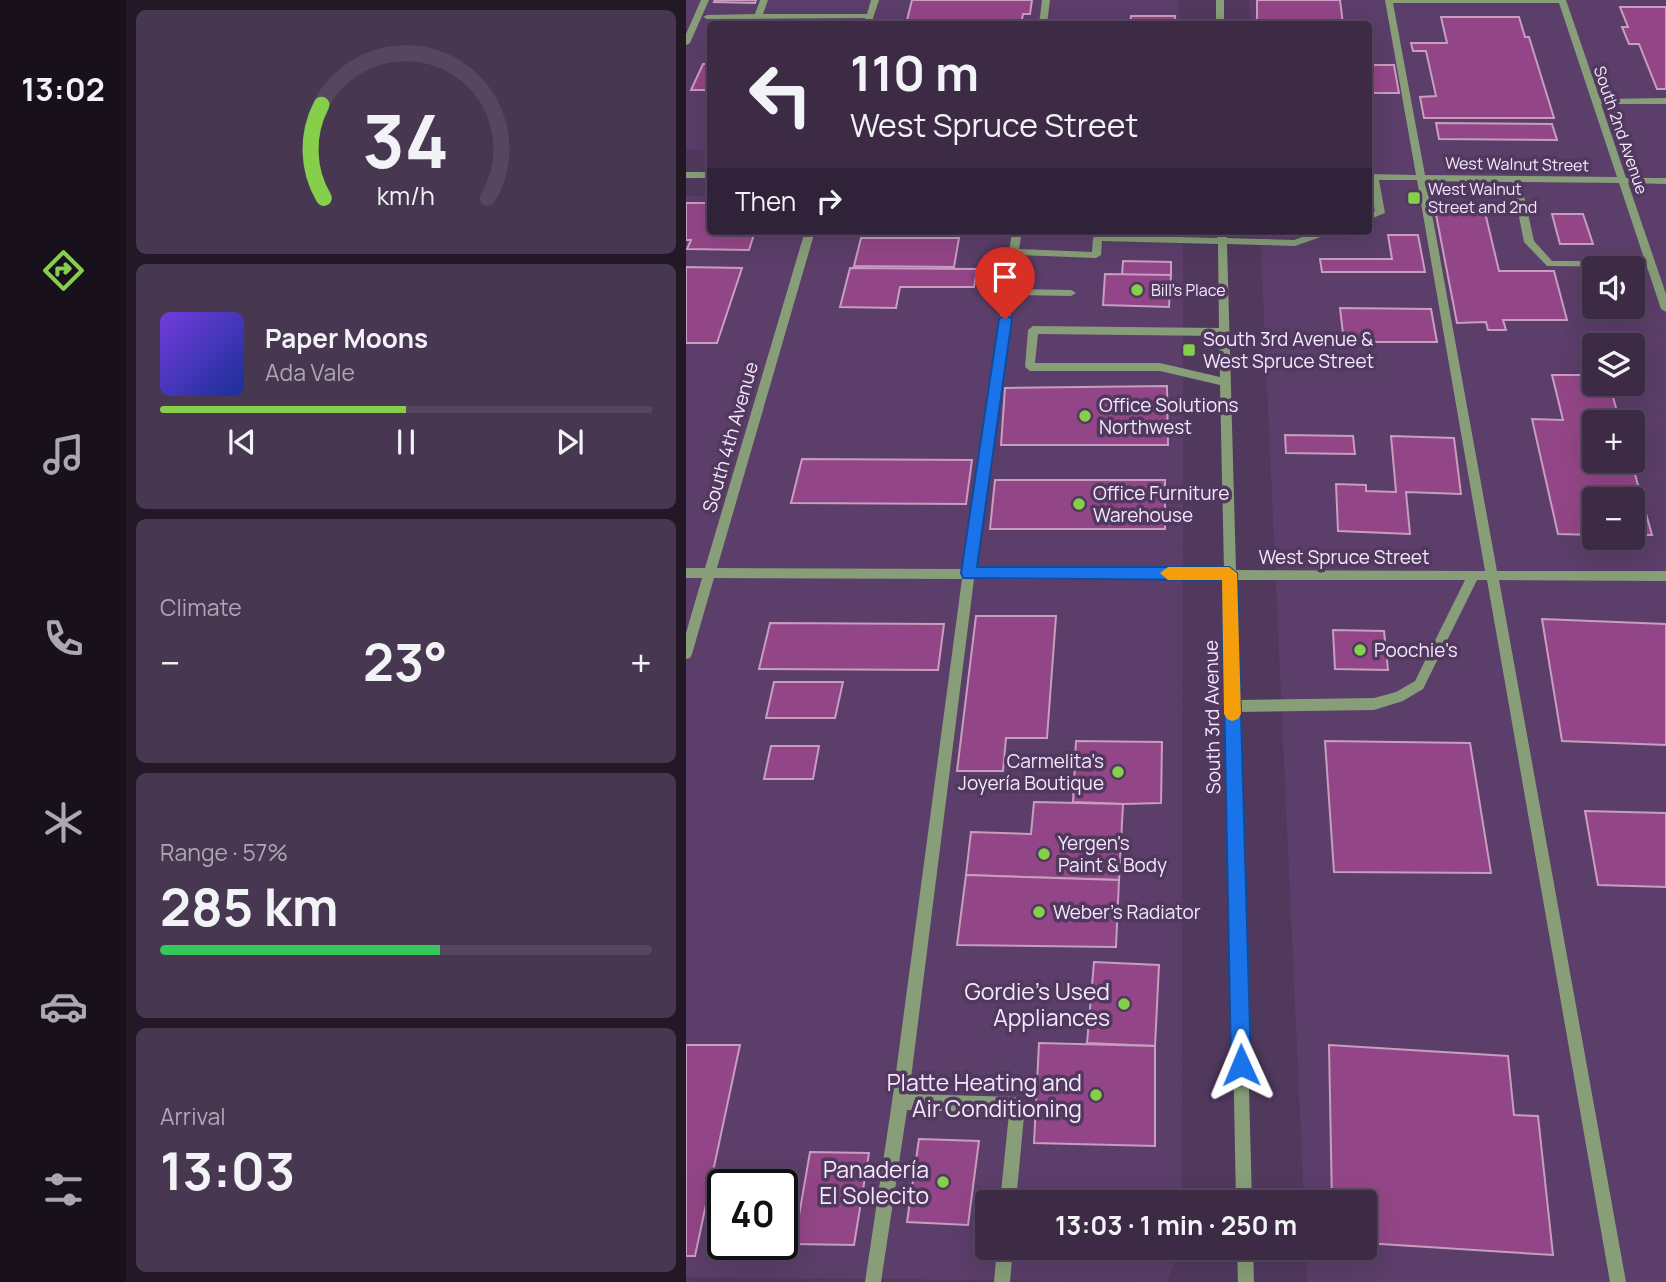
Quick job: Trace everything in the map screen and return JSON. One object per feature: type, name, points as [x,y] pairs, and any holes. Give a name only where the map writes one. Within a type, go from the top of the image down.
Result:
[{"type":"street","points":[[758,16],[764,0]]},
{"type":"street","points":[[707,17],[869,20],[875,0]]},
{"type":"street","points":[[1043,21],[1046,0]]},
{"type":"street","points":[[1220,0],[1220,21]]},
{"type":"street","points":[[1562,0],[1389,0],[1618,1282]]},
{"type":"street","name":"South 2nd Avenue","points":[[1562,0],[1666,309]]},
{"type":"street","points":[[1597,102],[1664,102],[1666,112]]},
{"type":"street","points":[[686,175],[707,175]]},
{"type":"street","name":"West Walnut Street","points":[[1372,177],[1666,181]]},
{"type":"street","points":[[1516,179],[1529,243],[1550,264],[1651,264]]},
{"type":"street","points":[[1372,181],[1380,213],[1372,216]]},
{"type":"street","name":"South 4th Avenue","points":[[686,654],[809,235]]},
{"type":"street","points":[[873,1282],[900,1102],[1016,235]]},
{"type":"street","points":[[1014,252],[1096,255],[1098,235]]},
{"type":"street","points":[[1160,235],[1222,236],[1295,243],[1318,235]]},
{"type":"street","name":"South 3rd Avenue","points":[[1222,236],[1244,1190]]},
{"type":"street","points":[[1224,332],[1033,330],[1030,367],[1160,367],[1225,382]]},
{"type":"street","name":"West Spruce Street","points":[[686,573],[1666,576]]},
{"type":"street","points":[[1232,706],[1374,704],[1399,696],[1419,685],[1474,575]]},
{"type":"street","points":[[1002,1282],[1004,1260]]},
{"type":"street","points":[[1245,1260],[1246,1282]]},
{"type":"lane","points":[[686,43],[705,0]]},
{"type":"lane","points":[[1009,292],[1071,293]]},
{"type":"lane","points":[[900,1102],[1017,1105],[1010,1190]]},
{"type":"shaded area","points":[[686,0],[1179,0],[1178,21],[707,21],[707,150],[686,150]]},
{"type":"shaded area","points":[[1249,0],[1666,0],[1666,1282],[1307,1282],[1306,1260],[1377,1260],[1377,1190],[1303,1190],[1260,235],[1372,235],[1372,21],[1250,21]]},
{"type":"shaded area","points":[[686,196],[707,196],[707,235],[1183,235],[1182,1190],[975,1190],[975,1260],[1175,1260],[1167,1282],[686,1277]]},
{"type":"building","points":[[756,0],[755,3],[714,2]]},
{"type":"building","points":[[912,0],[1032,0],[1030,14],[1023,14],[1022,21],[907,21]]},
{"type":"building","points":[[1257,0],[1340,0],[1343,21],[1257,21]]},
{"type":"building","points":[[1620,7],[1666,7],[1666,89],[1657,89],[1639,44],[1629,44],[1622,27],[1628,27]]},
{"type":"building","points":[[1131,16],[1175,16],[1175,21],[1130,21]]},
{"type":"building","points":[[1441,17],[1519,17],[1525,37],[1529,37],[1554,118],[1424,118],[1420,97],[1436,96],[1426,51],[1413,51],[1411,43],[1447,43]]},
{"type":"building","points":[[703,64],[707,64],[707,90],[691,90]]},
{"type":"building","points":[[1372,65],[1394,65],[1399,93],[1372,93]]},
{"type":"building","points":[[1436,123],[1552,124],[1557,140],[1439,139]]},
{"type":"building","points":[[686,203],[707,203],[707,235],[754,235],[749,250],[687,249],[691,240],[686,240]]},
{"type":"building","points":[[1434,204],[1483,204],[1499,271],[1554,271],[1567,320],[1503,320],[1506,330],[1488,330],[1486,322],[1457,323]]},
{"type":"building","points":[[1552,214],[1583,214],[1593,244],[1560,244]]},
{"type":"building","points":[[1388,235],[1418,235],[1425,272],[1322,272],[1320,259],[1392,259]]},
{"type":"building","points":[[861,238],[959,238],[954,267],[854,266]]},
{"type":"building","points":[[1123,261],[1171,262],[1171,275],[1122,275]]},
{"type":"building","points":[[686,267],[742,268],[717,343],[686,343]]},
{"type":"building","points":[[850,268],[977,269],[974,287],[900,287],[896,308],[840,307]]},
{"type":"building","name":"Bill's Place","points":[[1105,274],[1171,275],[1169,307],[1103,305]]},
{"type":"building","points":[[1340,308],[1431,309],[1437,342],[1344,342]]},
{"type":"building","points":[[1552,375],[1582,375],[1582,396],[1613,396],[1617,410],[1582,410],[1582,473],[1635,473],[1639,487],[1582,487],[1582,535],[1558,534],[1532,419],[1563,420]]},
{"type":"building","name":"Office Solutions Northwest","points":[[1167,386],[1168,445],[1001,445],[1005,388]]},
{"type":"building","points":[[1285,435],[1353,436],[1355,454],[1286,453]]},
{"type":"building","points":[[1391,436],[1454,438],[1461,494],[1406,492],[1410,534],[1338,531],[1336,484],[1366,485],[1366,491],[1396,492]]},
{"type":"building","points":[[802,459],[972,460],[966,504],[791,503]]},
{"type":"building","name":"Office Furniture Warehouse","points":[[995,480],[1165,480],[1165,529],[990,529]]},
{"type":"building","points":[[1645,510],[1652,535],[1645,535]]},
{"type":"building","points":[[976,616],[1056,616],[1047,738],[1006,738],[1003,771],[957,771]]},
{"type":"building","points":[[1542,619],[1666,624],[1666,745],[1562,741]]},
{"type":"building","points":[[770,623],[944,624],[938,670],[759,669]]},
{"type":"building","name":"Poochie's","points":[[1333,630],[1384,631],[1388,670],[1335,669]]},
{"type":"building","points":[[774,682],[843,682],[835,718],[766,718]]},
{"type":"building","name":"Carmelita's Joyería Boutique","points":[[1076,741],[1162,742],[1161,803],[1073,802]]},
{"type":"building","points":[[1325,741],[1470,743],[1491,873],[1334,872]]},
{"type":"building","points":[[771,746],[819,746],[813,779],[764,779]]},
{"type":"building","name":"Yergen's Paint & Body","points":[[1034,802],[1123,804],[1119,880],[966,875],[971,832],[1031,834]]},
{"type":"building","points":[[1585,811],[1666,813],[1666,887],[1598,885]]},
{"type":"building","name":"Weber's Radiator","points":[[966,875],[1119,880],[1116,947],[957,945]]},
{"type":"building","name":"Gordie's Used Appliances","points":[[1094,962],[1159,965],[1155,1046],[1087,1043]]},
{"type":"building","name":"Platte Heating and Air Conditioning","points":[[1039,1043],[1155,1046],[1155,1146],[1034,1143]]},
{"type":"building","points":[[686,1045],[740,1045],[714,1169],[707,1169],[707,1200],[695,1256],[686,1256]]},
{"type":"building","points":[[1329,1045],[1508,1056],[1514,1115],[1538,1116],[1553,1255],[1377,1244],[1377,1190],[1332,1190]]},
{"type":"building","name":"Panadería El Solecito","points":[[919,1139],[979,1141],[968,1225],[907,1222]]},
{"type":"building","points":[[810,1152],[869,1153],[854,1245],[798,1244],[798,1221]]},
{"type":"slow traffic","points":[[1168,573],[1229,573],[1232,714]]},
{"type":"place","name":"West Walnut Street and 2nd","points":[[1414,198]]},
{"type":"place","name":"Bill's Place","points":[[1137,290]]},
{"type":"place","name":"South 3rd Avenue & West Spruce Street","points":[[1189,350]]},
{"type":"place","name":"Office Solutions Northwest","points":[[1085,416]]},
{"type":"place","name":"Office Furniture Warehouse","points":[[1079,504]]},
{"type":"place","name":"Poochie's","points":[[1360,650]]},
{"type":"place","name":"Carmelita's Joyería Boutique","points":[[1118,772]]},
{"type":"place","name":"Yergen's Paint & Body","points":[[1044,854]]},
{"type":"place","name":"Weber's Radiator","points":[[1039,912]]},
{"type":"place","name":"Gordie's Used Appliances","points":[[1124,1004]]},
{"type":"place","name":"Platte Heating and Air Conditioning","points":[[1096,1095]]},
{"type":"place","name":"Panadería El Solecito","points":[[943,1182]]},
{"type":"route","points":[[1005,319],[969,573],[1229,573],[1241,1065]]}]
